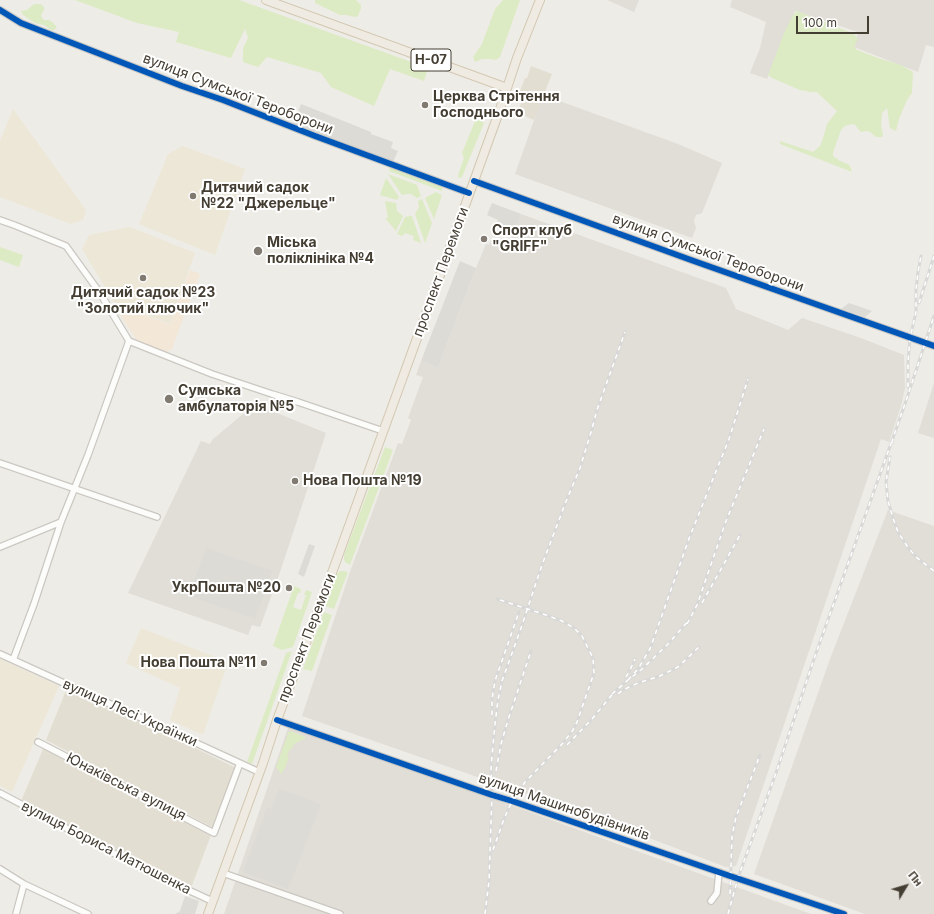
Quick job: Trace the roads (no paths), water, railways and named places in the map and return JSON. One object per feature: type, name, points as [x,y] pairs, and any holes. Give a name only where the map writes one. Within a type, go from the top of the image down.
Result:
[{"type":"main road","name":"Н-07","points":[[266,0],[507,88]]},
{"type":"main road","name":"проспект Перемоги","points":[[208,914],[277,720],[540,0]]},
{"type":"street","name":"вулиця Сумської Тероборони","points":[[0,10],[21,23],[103,56],[469,193]]},
{"type":"street","name":"вулиця Сумської Тероборони","points":[[474,181],[934,346]]},
{"type":"street","points":[[0,220],[66,246],[100,293],[130,341],[212,374],[383,431]]},
{"type":"street","points":[[13,660],[34,604],[61,522],[88,455],[130,341]]},
{"type":"street","points":[[0,463],[157,517]]},
{"type":"street","points":[[0,547],[61,522]]},
{"type":"street","name":"вулиця Лесі Українки","points":[[0,654],[259,772]]},
{"type":"street","name":"вулиця Машинобудівників","points":[[277,720],[477,790],[844,914]]},
{"type":"street","name":"Юнаківська вулиця","points":[[38,742],[214,833],[240,763]]},
{"type":"street","name":"вулиця Бориса Матюшенка","points":[[0,793],[147,871],[212,901]]},
{"type":"street","points":[[0,869],[24,884],[88,914]]},
{"type":"street","points":[[711,901],[717,893],[719,872]]},
{"type":"street","points":[[223,873],[340,914]]},
{"type":"street","points":[[16,914],[24,884]]},
{"type":"railway","points":[[908,387],[910,338],[916,312],[916,290],[921,256]]},
{"type":"railway","points":[[919,303],[934,256]]},
{"type":"railway","points":[[892,443],[934,316]]},
{"type":"railway","points":[[485,914],[489,881],[492,795],[491,767],[498,700],[502,681],[542,565],[580,468],[597,410],[625,332]]},
{"type":"railway","points":[[628,680],[638,669],[650,649],[690,536],[729,439],[748,379]]},
{"type":"railway","points":[[687,624],[697,605],[726,521],[764,429]]},
{"type":"railway","points":[[728,914],[738,878],[893,438]]},
{"type":"railway","points":[[890,457],[886,482],[888,501],[898,532],[916,557],[934,571]]},
{"type":"railway","points":[[702,603],[740,535]]},
{"type":"railway","points":[[493,850],[512,801],[525,782],[563,743],[573,730],[594,673],[593,658],[582,636],[574,628],[562,621],[497,599]]},
{"type":"railway","points":[[492,715],[492,699],[495,681],[519,612]]},
{"type":"railway","points":[[612,694],[641,670],[667,645],[690,619]]},
{"type":"railway","points":[[618,694],[638,683],[660,676],[678,667],[699,647]]},
{"type":"railway","points":[[496,771],[501,744],[531,651]]},
{"type":"railway","points":[[626,677],[635,659]]},
{"type":"railway","points":[[567,745],[592,719],[615,691]]},
{"type":"railway","points":[[730,894],[732,836],[736,817],[760,755]]},
{"type":"place","name":"Церква Стрітення Господнього","points":[[425,105]]},
{"type":"place","name":"Дитячий садок №22 \"Джерельце\"","points":[[193,196]]},
{"type":"place","name":"Спорт клуб \"GRIFF\"","points":[[484,239]]},
{"type":"place","name":"Міська поліклініка №4","points":[[258,251]]},
{"type":"place","name":"Дитячий садок №23 \"Золотий ключик\"","points":[[143,278]]},
{"type":"place","name":"Сумська амбулаторія №5","points":[[169,399]]},
{"type":"place","name":"Нова Пошта №19","points":[[295,481]]},
{"type":"place","name":"УкрПошта №20","points":[[289,588]]},
{"type":"place","name":"Нова Пошта №11","points":[[264,663]]}]
